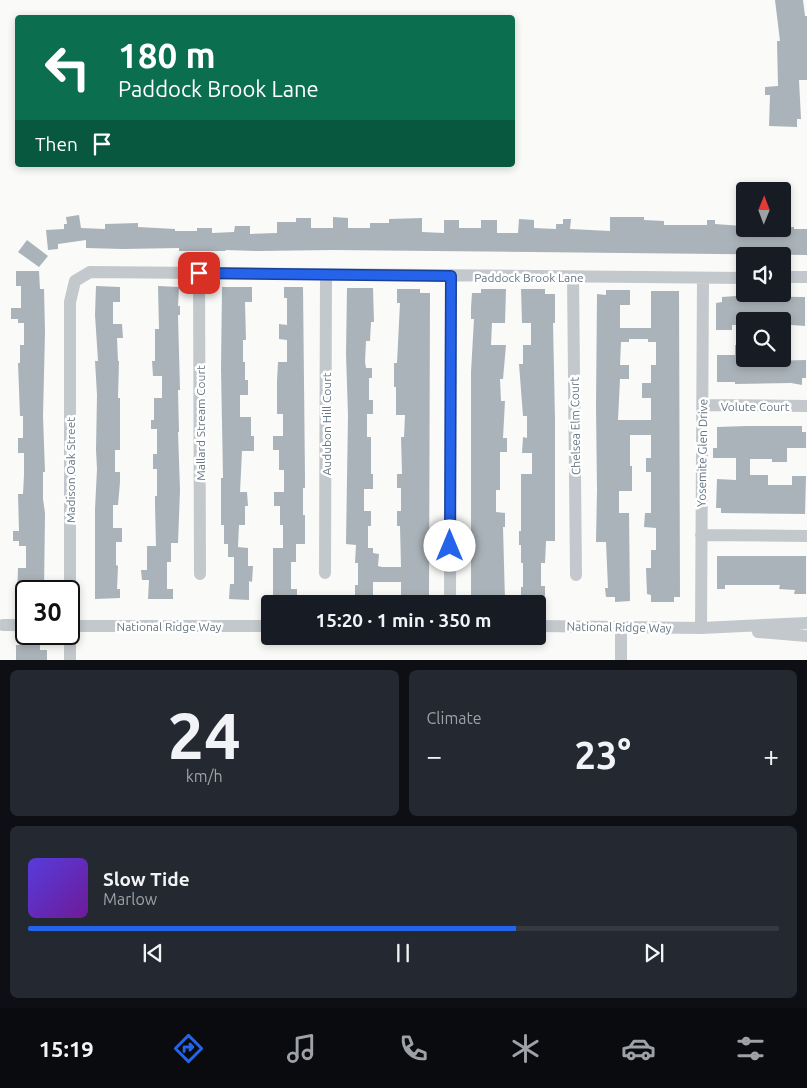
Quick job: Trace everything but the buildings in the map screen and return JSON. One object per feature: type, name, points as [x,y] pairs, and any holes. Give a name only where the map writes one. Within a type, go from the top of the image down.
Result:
[{"type":"street","name":"Paddock Brook Lane","points":[[75,281],[90,272],[736,278]]},
{"type":"street","name":"Mallard Stream Court","points":[[199,273],[200,574]]},
{"type":"street","name":"Audubon Hill Court","points":[[325,573],[326,275]]},
{"type":"street","points":[[450,595],[451,276]]},
{"type":"street","name":"Chelsea Elm Court","points":[[573,277],[576,575]]},
{"type":"street","points":[[791,278],[807,277]]},
{"type":"street","name":"Yosemite Glen Drive","points":[[701,628],[703,278]]},
{"type":"street","name":"Madison Oak Street","points":[[69,580],[70,302],[75,281]]},
{"type":"street","name":"Volute Court","points":[[703,405],[807,406]]},
{"type":"street","points":[[701,534],[807,536]]},
{"type":"street","name":"National Ridge Way","points":[[546,626],[701,628],[807,623]]},
{"type":"street","points":[[2,625],[15,625]]},
{"type":"street","name":"National Ridge Way","points":[[80,626],[261,626]]},
{"type":"street","points":[[621,627],[621,660]]},
{"type":"street","name":"National Ridge Way","points":[[701,628],[807,636]]},
{"type":"street","name":"Madison Oak Street","points":[[70,645],[70,660]]},
{"type":"route","points":[[199,273],[451,276],[450,546]]}]
